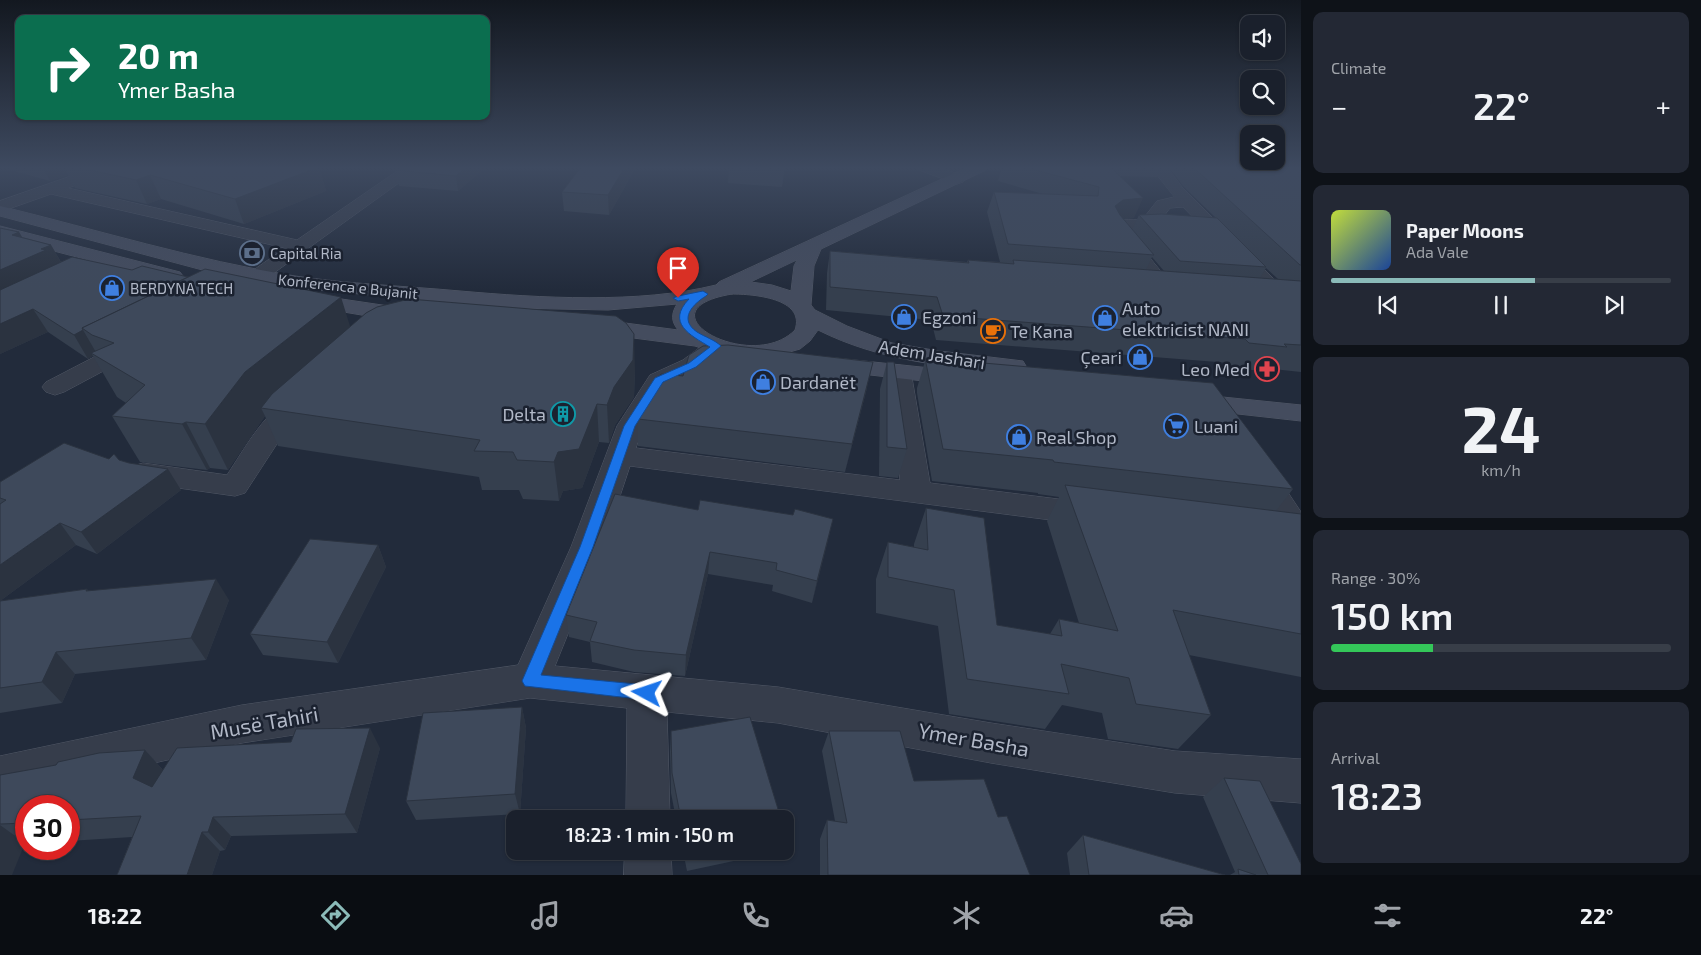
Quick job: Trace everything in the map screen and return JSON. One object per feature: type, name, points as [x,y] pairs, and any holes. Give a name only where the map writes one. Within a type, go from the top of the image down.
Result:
[{"type":"main road","name":"Konferenca e Bujanit","points":[[6,208],[210,266],[296,282],[509,302],[608,304],[678,298],[710,292]]},
{"type":"main road","points":[[710,343],[692,333],[686,324],[684,315],[686,307],[693,300],[895,208]]},
{"type":"main road","name":"Konferenca e Bujanit","points":[[0,231],[188,280],[240,290],[418,316]]},
{"type":"main road","points":[[572,324],[666,334],[750,352],[776,349],[797,341],[805,333],[809,324],[804,311],[804,266],[813,246]]},
{"type":"main road","name":"Adem Jashari","points":[[710,292],[748,288],[763,290],[790,299],[804,311],[838,332],[894,351],[1030,376],[899,372],[750,352]]},
{"type":"main road","points":[[476,319],[543,322]]},
{"type":"main road","points":[[1301,396],[1174,392],[1218,405],[1301,413]]},
{"type":"street","points":[[133,208],[301,246]]},
{"type":"street","points":[[214,303],[240,290],[355,208]]},
{"type":"street","points":[[1134,284],[1173,287],[1118,231],[1117,227],[1123,225],[1148,225],[1159,208]]},
{"type":"street","points":[[1194,208],[1279,295]]},
{"type":"street","points":[[78,271],[104,259]]},
{"type":"street","points":[[1250,293],[1301,297]]},
{"type":"street","name":"Konferenca e Bujanit","points":[[375,336],[418,316]]},
{"type":"street","points":[[55,388],[147,339]]},
{"type":"street","points":[[530,681],[587,547],[630,426],[659,380],[692,365],[710,343]]},
{"type":"street","points":[[899,372],[917,492]]},
{"type":"street","points":[[143,472],[235,486],[276,424],[318,386]]},
{"type":"street","points":[[1218,405],[1234,430]]},
{"type":"street","points":[[1249,455],[1293,532]]},
{"type":"street","points":[[620,456],[1114,517]]},
{"type":"street","name":"Ymer Basha","points":[[530,681],[778,705],[991,743],[1175,772],[1301,781]]},
{"type":"street","name":"Musë Tahiri","points":[[0,777],[242,724],[530,681]]},
{"type":"street","points":[[647,693],[648,810]]},
{"type":"street","points":[[648,860],[648,875]]},
{"type":"building","points":[[998,208],[1116,208],[1154,255],[1008,244]]},
{"type":"building","points":[[1238,208],[1301,208],[1300,265]]},
{"type":"building","points":[[1162,214],[1217,218],[1266,267],[1180,261],[1139,215]]},
{"type":"building","points":[[0,228],[19,232],[12,235],[51,245],[41,249],[46,250],[0,270]]},
{"type":"building","points":[[830,251],[969,263],[968,260],[1014,264],[1013,260],[1301,281],[1301,345],[1284,344],[1287,347],[1249,343],[1245,339],[943,316],[937,297],[830,287]]},
{"type":"building","points":[[72,257],[132,270],[142,266],[188,277],[82,328],[83,330],[74,335],[33,309],[0,324],[0,290]]},
{"type":"building","points":[[205,269],[341,297],[245,372],[205,424],[186,422],[182,424],[112,416],[145,385],[91,353],[114,343],[92,335],[82,328]]},
{"type":"building","points":[[409,299],[616,316],[626,323],[634,334],[633,360],[614,387],[607,405],[597,404],[579,449],[558,452],[554,462],[517,460],[513,452],[474,451],[480,440],[261,408],[272,394],[366,313],[377,307]]},
{"type":"building","points":[[728,345],[873,362],[852,444],[638,419],[645,400],[661,374],[683,376],[689,355],[703,346]]},
{"type":"building","points":[[926,358],[1213,383],[1293,489],[1054,462],[1053,460],[943,449]]},
{"type":"building","points":[[887,362],[894,362],[907,449],[887,447]]},
{"type":"building","points":[[64,443],[109,459],[114,454],[119,460],[129,463],[168,469],[81,532],[60,523],[0,565],[0,504],[6,500],[0,498],[0,482]]},
{"type":"building","points":[[1065,485],[1301,514],[1301,634],[1173,610],[1211,715],[1136,704],[1129,678],[1061,664],[1069,694],[967,679],[954,590],[888,577],[888,542],[928,550],[926,508],[984,518],[997,625],[1062,636],[1059,619],[1118,631]]},
{"type":"building","points":[[615,494],[698,510],[700,500],[793,515],[795,509],[833,519],[817,581],[776,570],[777,563],[710,552],[686,655],[634,650],[590,641],[597,622],[566,615]]},
{"type":"building","points":[[310,539],[378,545],[327,642],[250,634]]},
{"type":"building","points":[[216,579],[191,638],[56,652],[42,682],[0,688],[0,601],[87,589],[86,591]]},
{"type":"building","points":[[522,707],[515,794],[406,801],[423,713]]},
{"type":"building","points":[[750,717],[778,810],[679,810],[672,773],[671,731]]},
{"type":"building","points":[[370,728],[345,814],[213,817],[208,832],[202,832],[187,875],[117,875],[141,816],[80,819],[80,795],[15,795],[15,823],[0,824],[0,775],[56,765],[58,762],[99,753],[145,750],[133,778],[152,787],[177,748],[291,742],[296,729]]},
{"type":"building","points":[[829,731],[900,731],[914,781],[984,779],[998,817],[1007,816],[1030,875],[828,875],[827,820],[847,823]]},
{"type":"building","points":[[1224,778],[1260,781],[1301,864],[1301,875],[1268,875]]},
{"type":"building","points":[[1083,835],[1225,875],[1089,875]]},
{"type":"building","points":[[1238,869],[1256,875],[1239,875]]},
{"type":"place","name":"Capital Ria","points":[[252,253]]},
{"type":"place","name":"BERDYNA TECH","points":[[112,288]]},
{"type":"place","name":"Egzoni","points":[[904,317]]},
{"type":"place","name":"Auto elektricist NANI","points":[[1105,318]]},
{"type":"place","name":"Te Kana","points":[[993,331]]},
{"type":"place","name":"Çeari","points":[[1140,357]]},
{"type":"place","name":"Leo Med","points":[[1267,369]]},
{"type":"place","name":"Dardanët","points":[[763,382]]},
{"type":"place","name":"Delta","points":[[563,414]]},
{"type":"place","name":"Luani","points":[[1176,426]]},
{"type":"place","name":"Real Shop","points":[[1019,437]]},
{"type":"route","points":[[647,693],[530,681],[587,547],[630,426],[659,380],[692,365],[716,346],[692,333],[686,324],[684,315],[686,307],[703,294],[678,298]]}]
